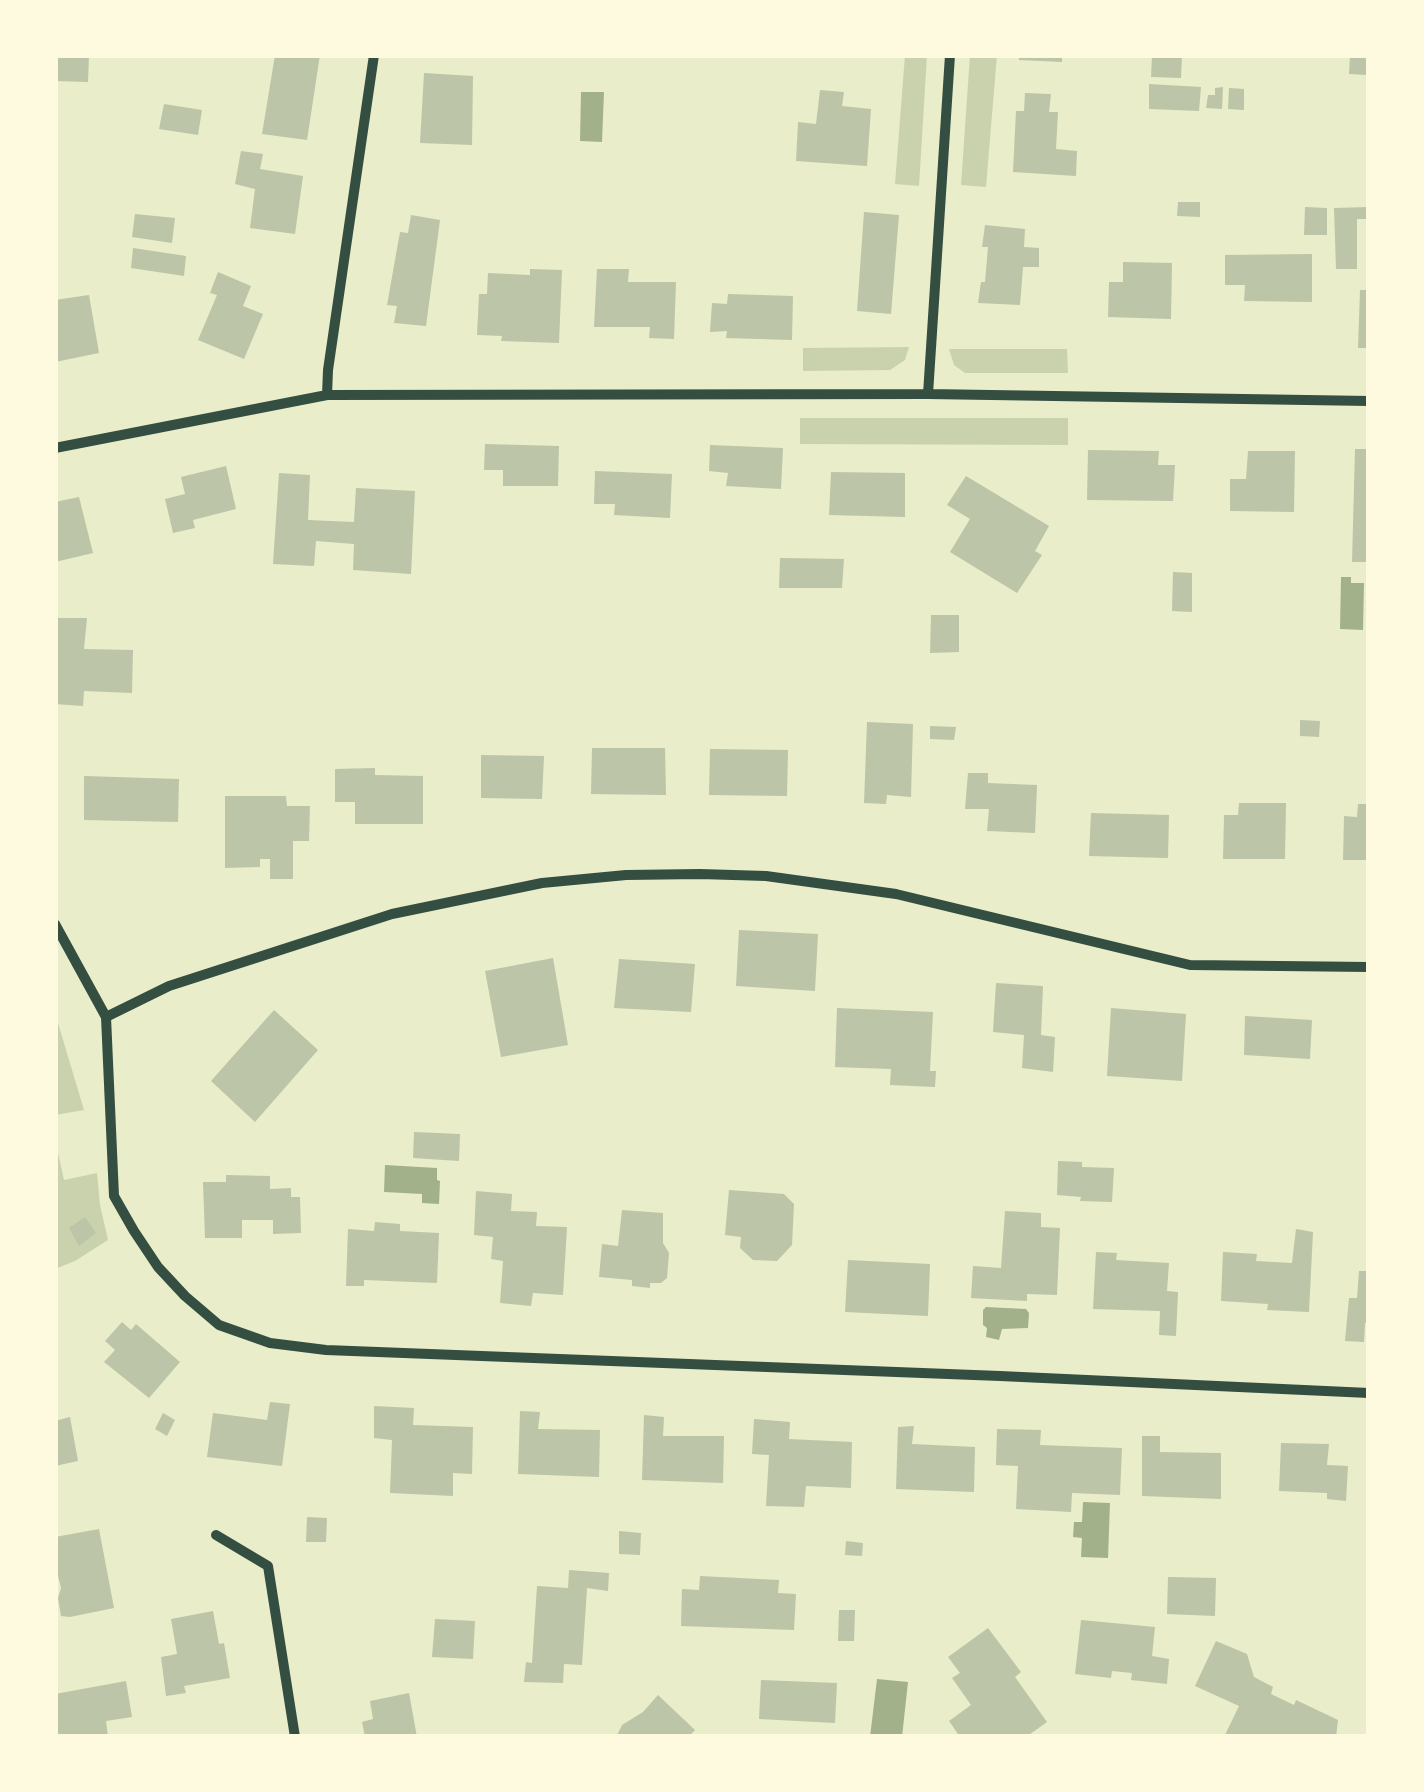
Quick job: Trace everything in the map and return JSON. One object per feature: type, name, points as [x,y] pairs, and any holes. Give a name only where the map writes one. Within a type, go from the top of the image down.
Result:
[{"type":"street","points":[[327,395],[374,55]]},
{"type":"street","points":[[928,394],[950,55]]},
{"type":"street","points":[[55,448],[327,395],[928,394],[1369,401]]},
{"type":"street","points":[[106,1018],[169,986],[392,914],[542,883],[626,875],[766,876],[896,894],[1190,964],[1369,967]]},
{"type":"street","points":[[55,924],[106,1018],[114,1196],[158,1267],[219,1325],[270,1343],[326,1350],[1369,1394]]},
{"type":"street","points":[[216,1534],[268,1566],[292,1736]]},
{"type":"shaded area","points":[[905,55],[927,55],[919,186],[895,184]]},
{"type":"shaded area","points":[[970,55],[997,55],[986,187],[961,185]]},
{"type":"shaded area","points":[[581,92],[604,92],[602,142],[580,141]]},
{"type":"shaded area","points":[[909,347],[905,360],[890,370],[803,371],[803,348]]},
{"type":"shaded area","points":[[949,349],[1067,349],[1068,373],[965,373],[954,365]]},
{"type":"shaded area","points":[[800,418],[1068,418],[1068,445],[800,444]]},
{"type":"shaded area","points":[[1341,577],[1351,577],[1351,583],[1364,583],[1363,630],[1340,629]]},
{"type":"shaded area","points":[[55,1013],[84,1110],[55,1115]]},
{"type":"shaded area","points":[[55,1139],[64,1180],[97,1173],[108,1240],[55,1269]]},
{"type":"shaded area","points":[[385,1165],[437,1168],[439,1204],[422,1203],[422,1194],[384,1192]]},
{"type":"shaded area","points":[[986,1307],[1026,1309],[1028,1328],[1002,1329],[999,1340],[986,1337]]},
{"type":"shaded area","points":[[1083,1502],[1110,1503],[1108,1558],[1081,1557],[1082,1538],[1073,1537],[1074,1522],[1082,1522]]},
{"type":"shaded area","points":[[877,1679],[908,1682],[902,1737],[870,1737]]},
{"type":"building","points":[[55,55],[89,55],[88,82],[55,81]]},
{"type":"building","points":[[275,55],[320,55],[307,140],[262,134]]},
{"type":"building","points":[[1019,55],[1062,55],[1062,62],[1019,60]]},
{"type":"building","points":[[1152,55],[1182,55],[1181,78],[1151,77]]},
{"type":"building","points":[[1350,55],[1369,55],[1368,75],[1349,74]]},
{"type":"building","points":[[424,73],[473,76],[472,145],[420,143]]},
{"type":"building","points":[[1149,84],[1201,87],[1199,111],[1149,109]]},
{"type":"building","points":[[1223,87],[1222,109],[1206,108],[1208,95],[1215,95],[1215,88]]},
{"type":"building","points":[[1229,88],[1244,89],[1244,110],[1228,109]]},
{"type":"building","points":[[820,90],[844,92],[842,106],[871,109],[867,166],[796,161],[798,122],[816,124]]},
{"type":"building","points":[[1025,93],[1051,94],[1049,112],[1058,112],[1056,149],[1077,151],[1076,176],[1013,172],[1016,111],[1024,111]]},
{"type":"building","points":[[164,104],[202,110],[198,135],[159,129]]},
{"type":"building","points":[[241,151],[263,154],[260,169],[303,176],[295,234],[250,228],[255,189],[235,184]]},
{"type":"building","points":[[1178,202],[1200,202],[1200,217],[1177,216]]},
{"type":"building","points":[[1305,207],[1327,208],[1327,235],[1304,235]]},
{"type":"building","points":[[1369,207],[1369,219],[1357,219],[1357,269],[1336,269],[1334,208]]},
{"type":"building","points":[[864,212],[899,215],[891,314],[857,311]]},
{"type":"building","points":[[135,214],[175,218],[172,243],[132,237]]},
{"type":"building","points":[[411,215],[440,220],[426,326],[394,323],[397,306],[387,305],[400,232],[408,233]]},
{"type":"building","points":[[985,225],[1025,229],[1024,247],[1039,248],[1039,267],[1023,267],[1020,305],[978,303],[981,282],[985,282]]},
{"type":"building","points":[[133,248],[186,256],[184,276],[131,268]]},
{"type":"building","points":[[1312,254],[1312,302],[1244,301],[1245,285],[1225,285],[1225,255]]},
{"type":"building","points":[[1123,262],[1172,263],[1171,319],[1108,317],[1109,282],[1123,282]]},
{"type":"building","points":[[530,269],[562,270],[559,343],[501,341],[502,336],[477,335],[479,294],[487,294],[488,273],[530,275]]},
{"type":"building","points":[[597,269],[629,269],[628,282],[676,282],[674,339],[649,338],[650,327],[594,327]]},
{"type":"building","points":[[218,272],[251,286],[243,306],[263,314],[244,359],[198,340],[217,295],[210,293]]},
{"type":"building","points":[[1360,290],[1369,290],[1369,348],[1358,348]]},
{"type":"building","points":[[728,294],[793,296],[792,340],[726,338],[727,331],[710,332],[712,303],[727,304]]},
{"type":"building","points":[[89,295],[99,353],[55,362],[55,300]]},
{"type":"building","points":[[485,444],[559,446],[558,486],[503,486],[503,470],[484,470]]},
{"type":"building","points":[[710,445],[783,448],[781,489],[726,486],[728,473],[709,471]]},
{"type":"building","points":[[1355,449],[1369,449],[1369,562],[1352,562]]},
{"type":"building","points":[[1088,450],[1159,451],[1158,465],[1175,465],[1173,501],[1087,500]]},
{"type":"building","points":[[1248,451],[1295,451],[1294,512],[1230,511],[1230,479],[1246,479]]},
{"type":"building","points":[[226,466],[236,509],[193,520],[195,528],[173,533],[165,499],[185,494],[181,477]]},
{"type":"building","points":[[595,471],[672,474],[670,518],[614,515],[615,504],[594,504]]},
{"type":"building","points":[[831,472],[905,473],[905,517],[829,515]]},
{"type":"building","points":[[279,473],[310,475],[308,520],[354,522],[356,488],[415,491],[411,574],[353,570],[354,544],[316,541],[314,566],[273,564]]},
{"type":"building","points":[[966,476],[1049,526],[1035,551],[1042,555],[1017,593],[950,552],[970,519],[947,505]]},
{"type":"building","points":[[79,497],[93,553],[55,562],[55,502]]},
{"type":"building","points":[[780,558],[844,559],[842,588],[779,588]]},
{"type":"building","points":[[1173,572],[1192,573],[1192,612],[1172,611]]},
{"type":"building","points":[[931,615],[959,615],[959,652],[930,653]]},
{"type":"building","points":[[55,618],[87,618],[84,649],[133,650],[132,693],[84,691],[83,706],[55,704]]},
{"type":"building","points":[[1300,720],[1320,721],[1319,737],[1300,736]]},
{"type":"building","points":[[867,722],[913,724],[911,797],[887,795],[886,804],[864,803]]},
{"type":"building","points":[[930,726],[956,727],[954,740],[930,739]]},
{"type":"building","points":[[592,748],[665,748],[666,795],[591,794]]},
{"type":"building","points":[[710,749],[788,750],[787,796],[709,795]]},
{"type":"building","points":[[481,755],[544,756],[542,799],[481,798]]},
{"type":"building","points":[[375,768],[375,775],[423,776],[423,824],[355,824],[355,802],[335,802],[335,769]]},
{"type":"building","points":[[968,773],[988,773],[988,783],[1037,785],[1035,833],[987,831],[989,809],[965,809]]},
{"type":"building","points":[[84,776],[179,779],[178,822],[84,820]]},
{"type":"building","points":[[225,796],[286,796],[287,806],[310,806],[309,841],[293,841],[293,879],[270,879],[270,859],[260,859],[260,867],[225,868]]},
{"type":"building","points":[[1239,803],[1286,803],[1285,859],[1223,859],[1224,815],[1238,815]]},
{"type":"building","points":[[1358,804],[1369,804],[1369,860],[1343,860],[1344,816],[1357,817]]},
{"type":"building","points":[[1091,813],[1169,815],[1168,858],[1089,856]]},
{"type":"building","points":[[739,930],[818,934],[815,991],[736,986]]},
{"type":"building","points":[[553,958],[568,1045],[501,1057],[485,971]]},
{"type":"building","points":[[619,959],[695,964],[691,1012],[614,1008]]},
{"type":"building","points":[[996,983],[1043,986],[1041,1035],[1055,1037],[1053,1072],[1022,1068],[1024,1035],[993,1032]]},
{"type":"building","points":[[837,1008],[933,1012],[930,1071],[936,1071],[935,1087],[890,1085],[891,1069],[835,1067]]},
{"type":"building","points":[[1111,1008],[1186,1014],[1182,1081],[1107,1076]]},
{"type":"building","points":[[274,1010],[318,1050],[255,1122],[211,1081]]},
{"type":"building","points":[[1245,1016],[1312,1020],[1310,1059],[1244,1055]]},
{"type":"building","points":[[414,1132],[460,1134],[459,1161],[413,1158]]},
{"type":"building","points":[[1058,1161],[1114,1168],[1112,1202],[1080,1201],[1081,1197],[1057,1195]]},
{"type":"building","points":[[226,1175],[270,1176],[270,1189],[291,1188],[291,1197],[300,1197],[301,1233],[273,1234],[273,1220],[242,1220],[242,1238],[205,1238],[203,1182],[226,1182]]},
{"type":"building","points":[[729,1190],[784,1194],[794,1204],[792,1245],[777,1261],[753,1260],[740,1248],[741,1237],[725,1235]]},
{"type":"building","points":[[476,1191],[512,1194],[511,1211],[537,1212],[536,1226],[567,1227],[563,1295],[533,1293],[531,1306],[500,1303],[503,1261],[491,1259],[493,1237],[474,1235]]},
{"type":"building","points":[[622,1210],[663,1213],[663,1243],[669,1253],[667,1278],[661,1283],[650,1283],[650,1288],[632,1286],[632,1280],[599,1277],[602,1244],[618,1246]]},
{"type":"building","points":[[1005,1211],[1041,1213],[1041,1227],[1060,1228],[1057,1295],[1027,1294],[1027,1301],[971,1298],[973,1266],[1001,1268]]},
{"type":"building","points":[[85,1217],[96,1233],[79,1246],[69,1228]]},
{"type":"building","points":[[375,1222],[400,1224],[400,1231],[439,1233],[437,1283],[364,1280],[364,1286],[346,1286],[348,1229],[374,1231]]},
{"type":"building","points":[[1296,1229],[1313,1232],[1309,1312],[1267,1310],[1268,1304],[1221,1301],[1223,1252],[1257,1254],[1256,1261],[1292,1263]]},
{"type":"building","points":[[1096,1252],[1117,1253],[1116,1260],[1169,1263],[1167,1291],[1178,1292],[1176,1336],[1159,1335],[1160,1311],[1093,1309]]},
{"type":"building","points":[[848,1260],[930,1264],[928,1316],[845,1312]]},
{"type":"building","points":[[1359,1271],[1369,1271],[1369,1323],[1365,1323],[1364,1342],[1345,1341],[1349,1298],[1357,1298]]},
{"type":"building","points":[[122,1322],[131,1330],[136,1324],[180,1362],[149,1398],[104,1362],[115,1350],[105,1341]]},
{"type":"building","points":[[270,1402],[290,1404],[282,1466],[207,1457],[213,1413],[267,1420]]},
{"type":"building","points":[[374,1406],[414,1408],[413,1425],[473,1427],[472,1474],[453,1473],[453,1496],[390,1493],[392,1440],[374,1438]]},
{"type":"building","points":[[520,1411],[540,1412],[538,1429],[600,1430],[599,1477],[518,1474]]},
{"type":"building","points":[[163,1413],[175,1420],[167,1436],[155,1429]]},
{"type":"building","points":[[644,1415],[664,1417],[663,1436],[724,1436],[723,1483],[642,1480]]},
{"type":"building","points":[[70,1417],[78,1461],[55,1466],[55,1421]]},
{"type":"building","points":[[754,1419],[790,1422],[789,1439],[852,1442],[851,1488],[806,1486],[804,1507],[766,1506],[769,1455],[752,1454]]},
{"type":"building","points":[[914,1426],[912,1444],[975,1447],[974,1492],[896,1489],[898,1427]]},
{"type":"building","points":[[997,1429],[1041,1430],[1040,1445],[1122,1448],[1120,1495],[1072,1493],[1071,1512],[1016,1509],[1018,1466],[996,1465]]},
{"type":"building","points":[[1142,1436],[1160,1436],[1160,1452],[1221,1453],[1221,1499],[1142,1496]]},
{"type":"building","points":[[1281,1443],[1329,1444],[1327,1465],[1348,1466],[1346,1501],[1327,1499],[1327,1493],[1279,1491]]},
{"type":"building","points":[[307,1517],[327,1518],[326,1542],[306,1542]]},
{"type":"building","points":[[99,1529],[114,1608],[61,1616],[55,1537]]},
{"type":"building","points":[[619,1531],[641,1533],[640,1555],[619,1554]]},
{"type":"building","points":[[846,1541],[863,1543],[862,1556],[845,1555]]},
{"type":"building","points":[[569,1570],[609,1573],[608,1591],[587,1588],[582,1665],[564,1664],[563,1683],[524,1682],[526,1662],[532,1663],[537,1586],[568,1588]]},
{"type":"building","points":[[700,1576],[779,1580],[778,1593],[796,1594],[794,1630],[681,1626],[682,1589],[699,1590]]},
{"type":"building","points":[[1168,1577],[1216,1578],[1215,1616],[1167,1614]]},
{"type":"building","points":[[839,1610],[855,1610],[854,1641],[838,1641]]},
{"type":"building","points":[[213,1611],[230,1678],[184,1686],[186,1693],[166,1696],[161,1657],[177,1654],[171,1619]]},
{"type":"building","points":[[435,1619],[475,1621],[473,1659],[432,1657]]},
{"type":"building","points":[[1081,1620],[1155,1627],[1152,1656],[1169,1659],[1167,1684],[1131,1680],[1132,1673],[1112,1671],[1111,1678],[1075,1674]]},
{"type":"building","points":[[988,1628],[1021,1672],[1015,1677],[1047,1722],[1026,1737],[960,1737],[949,1721],[971,1705],[952,1678],[960,1673],[948,1657]]},
{"type":"building","points":[[1216,1641],[1247,1654],[1254,1677],[1273,1687],[1271,1694],[1294,1705],[1296,1700],[1338,1720],[1336,1737],[1224,1737],[1239,1706],[1195,1686]]},
{"type":"building","points":[[761,1680],[837,1683],[835,1723],[759,1719]]},
{"type":"building","points":[[126,1681],[132,1717],[106,1721],[108,1737],[55,1737],[55,1694]]},
{"type":"building","points":[[409,1693],[417,1737],[365,1737],[362,1722],[373,1719],[370,1701]]},
{"type":"building","points":[[658,1695],[695,1730],[688,1737],[616,1737],[622,1725],[643,1712]]}]
